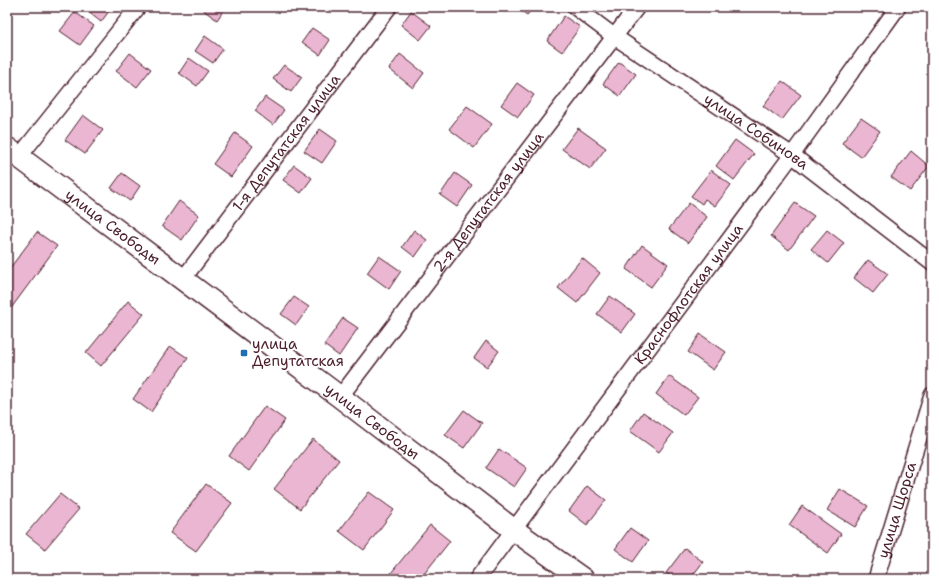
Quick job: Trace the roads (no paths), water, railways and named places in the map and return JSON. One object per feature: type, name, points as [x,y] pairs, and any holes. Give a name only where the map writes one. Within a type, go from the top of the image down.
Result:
[{"type":"street","points":[[13,152],[138,7]]},
{"type":"street","name":"1-я Депутатская улица","points":[[183,279],[389,7]]},
{"type":"street","name":"улица Собинова","points":[[575,7],[615,37],[792,155],[932,263]]},
{"type":"street","name":"2-я Депутатская улица","points":[[340,397],[637,7]]},
{"type":"street","name":"Краснофлотская улица","points":[[477,579],[792,155],[898,7]]},
{"type":"street","name":"улица Свободы","points":[[13,152],[340,397],[514,530],[583,579]]},
{"type":"street","name":"улица Щорса","points":[[876,579],[932,395]]},
{"type":"place","name":"улица Депутатская","points":[[244,353]]}]
